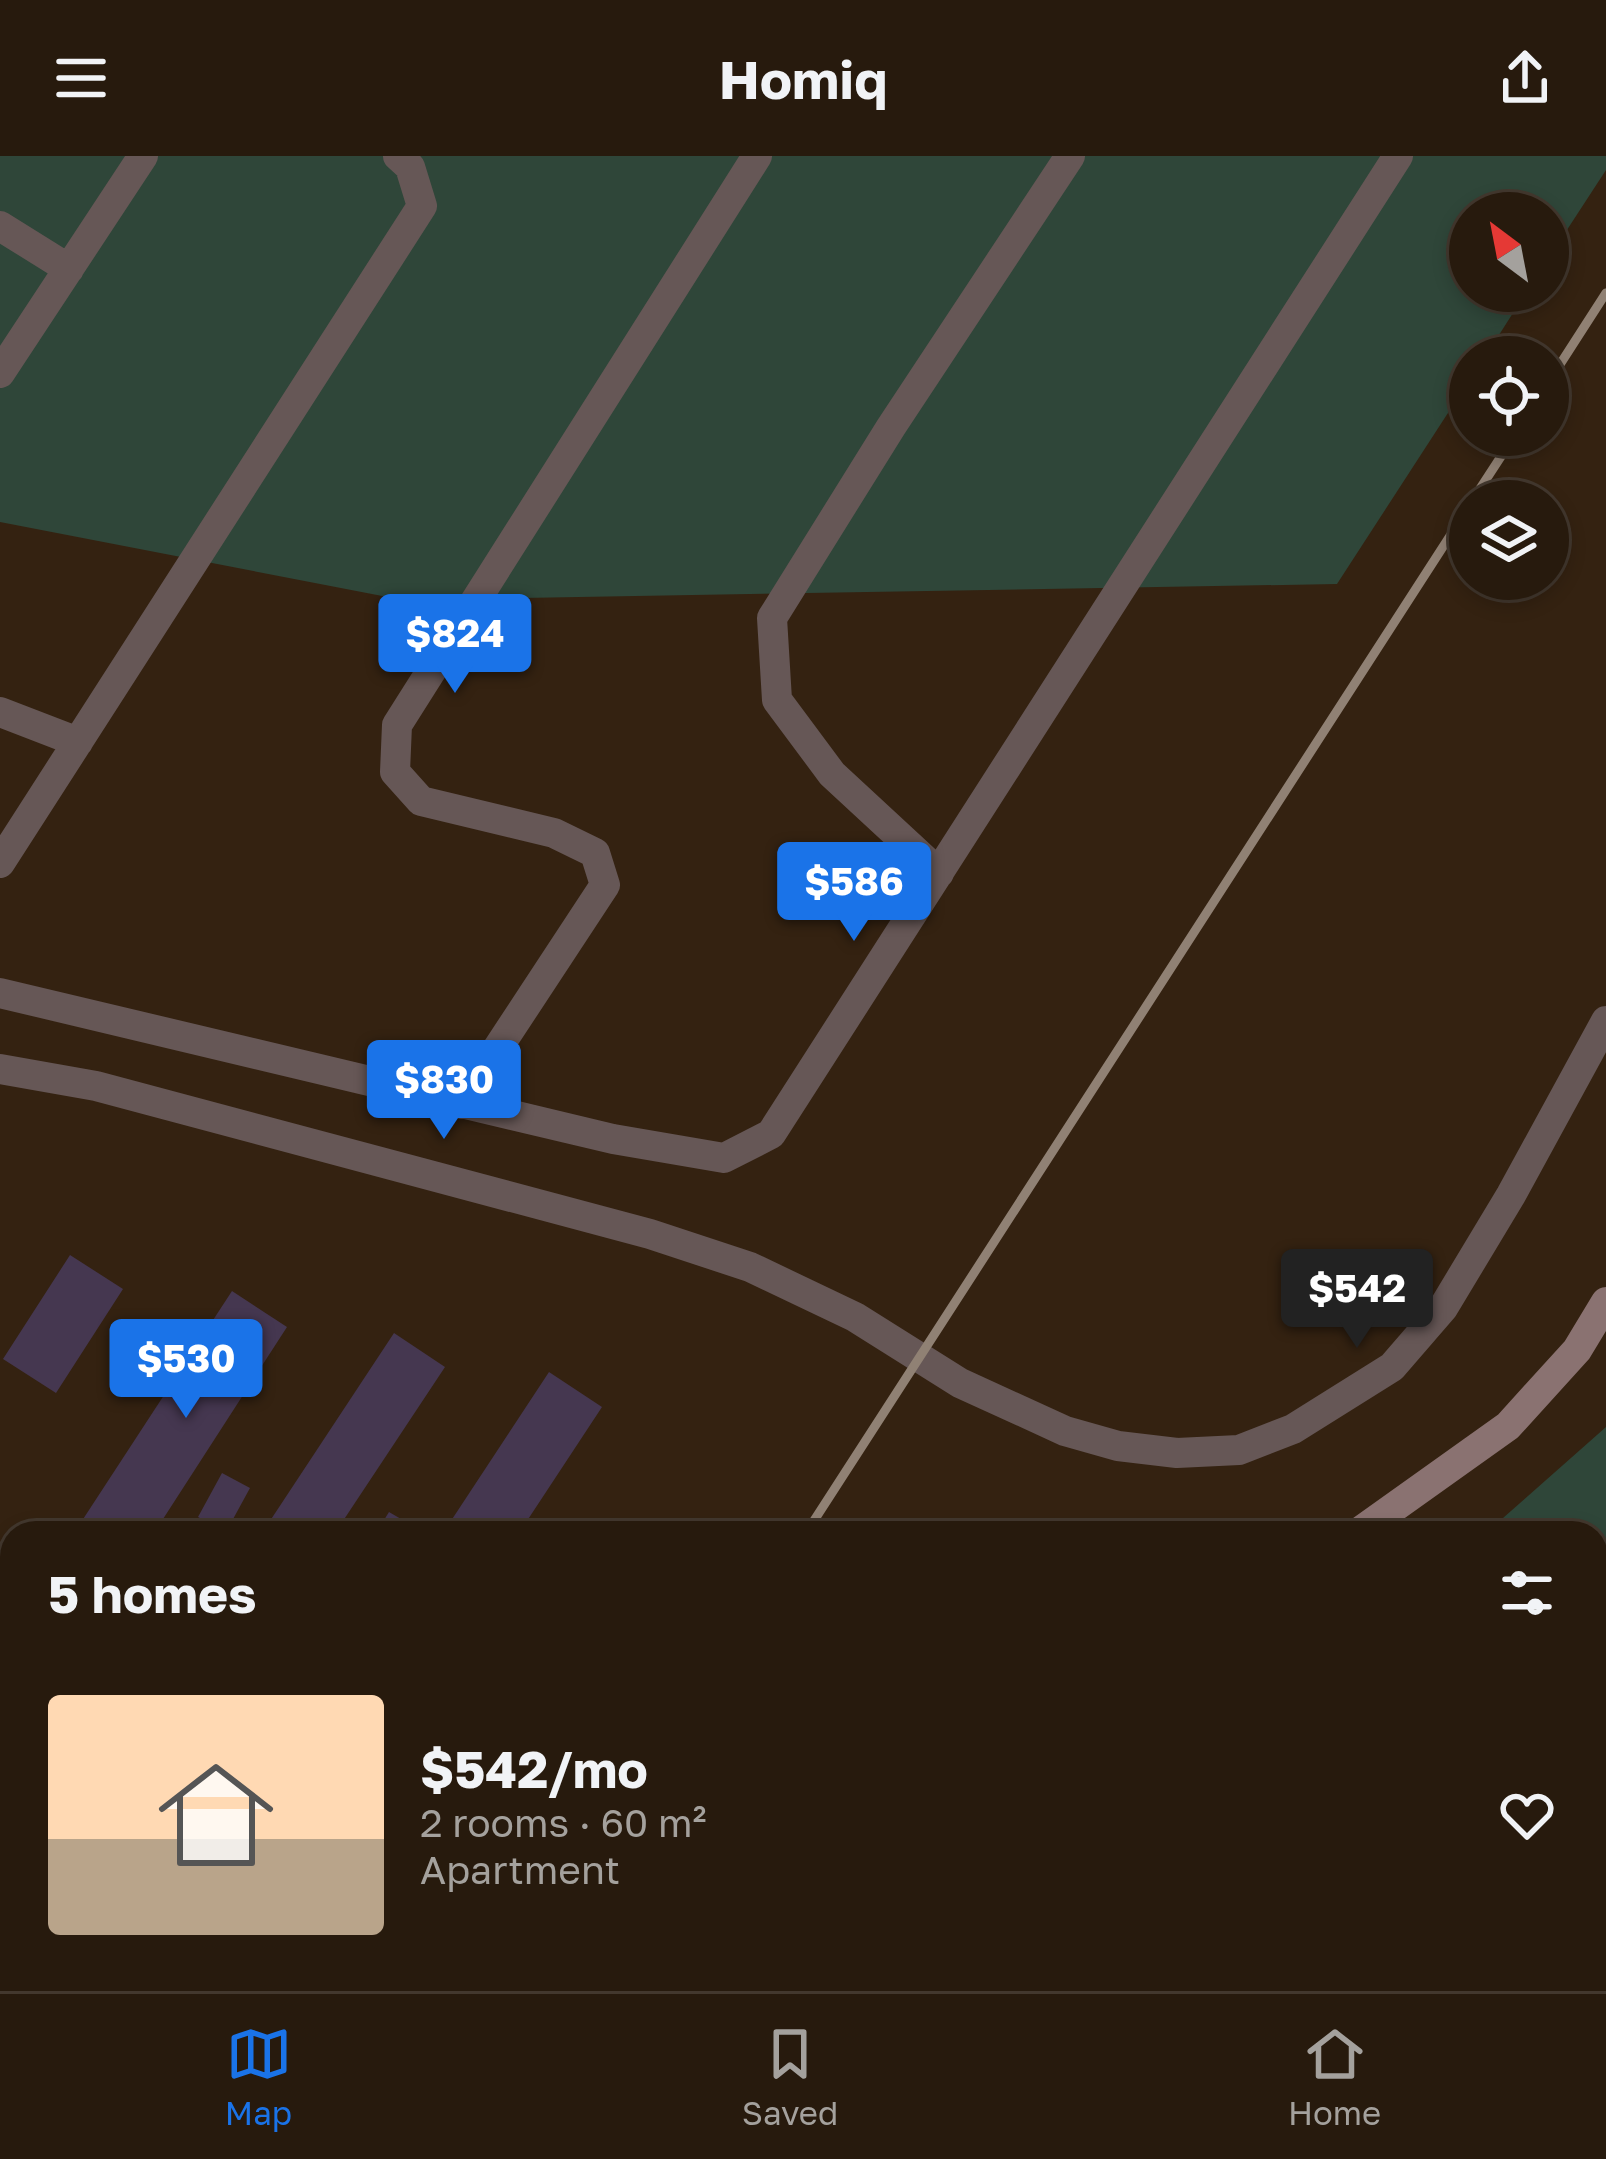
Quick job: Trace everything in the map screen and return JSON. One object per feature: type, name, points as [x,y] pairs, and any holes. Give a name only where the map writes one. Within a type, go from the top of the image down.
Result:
[{"type":"street","points":[[0,373],[143,156]]},
{"type":"street","points":[[0,862],[422,206],[410,167],[398,156]]},
{"type":"street","points":[[461,1104],[605,885],[595,853],[554,833],[421,801],[395,772],[397,724],[757,156]]},
{"type":"street","points":[[939,873],[832,774],[777,700],[772,618],[1070,156]]},
{"type":"street","points":[[0,993],[613,1139],[724,1158],[771,1135],[1398,156]]},
{"type":"street","points":[[0,226],[68,269]]},
{"type":"street","points":[[0,712],[78,742]]},
{"type":"street","points":[[0,1069],[97,1086],[568,1209],[750,1267],[855,1317],[961,1383],[1065,1431],[1118,1446],[1177,1453],[1239,1450],[1293,1429],[1392,1367],[1443,1308],[1511,1196],[1606,1021]]},
{"type":"street","points":[[1375,1521],[1508,1426],[1577,1350],[1606,1302]]},
{"type":"green space","points":[[0,156],[1606,156],[1606,170],[1569,227],[1569,192],[1449,192],[1449,312],[1514,312],[1498,336],[1449,336],[1449,411],[1337,584],[403,600],[0,522]]},
{"type":"green space","points":[[1606,1427],[1606,1521],[1500,1521]]},
{"type":"building","points":[[70,1255],[123,1289],[56,1393],[3,1359]]},
{"type":"building","points":[[232,1291],[287,1327],[162,1521],[82,1521]]},
{"type":"building","points":[[394,1333],[445,1367],[343,1521],[270,1521]]},
{"type":"building","points":[[549,1372],[602,1407],[527,1521],[451,1521]]},
{"type":"building","points":[[222,1473],[250,1488],[232,1521],[198,1517]]},
{"type":"building","points":[[389,1512],[404,1521],[383,1521]]},
{"type":"railway","points":[[1569,350],[1606,293]]},
{"type":"railway","points":[[1486,480],[1501,456]]},
{"type":"railway","points":[[814,1521],[1449,538]]}]
